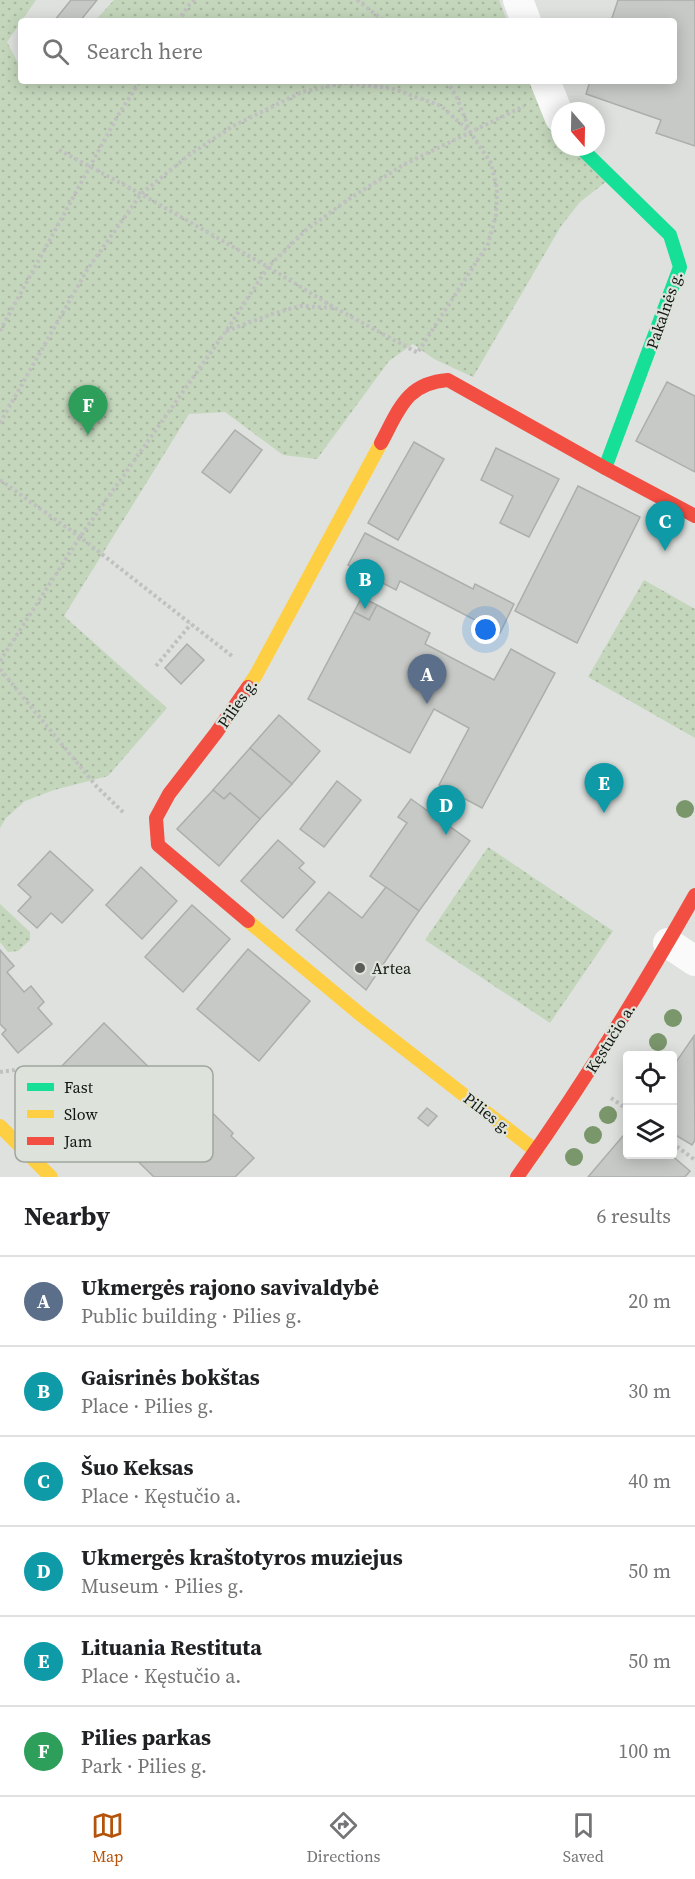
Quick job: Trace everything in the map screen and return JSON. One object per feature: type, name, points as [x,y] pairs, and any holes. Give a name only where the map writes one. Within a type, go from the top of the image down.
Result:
[{"type":"street","points":[[518,0],[525,18]]},
{"type":"street","name":"Pakalnės g.","points":[[589,156],[670,235],[680,267],[605,468]]},
{"type":"street","points":[[427,382],[448,380],[695,516]]},
{"type":"street","name":"Pilies g.","points":[[427,382],[412,392],[400,408],[256,675],[216,733],[169,794],[156,818],[158,845],[361,1015],[536,1151]]},
{"type":"street","name":"Kęstučio a.","points":[[517,1177],[584,1080],[695,895]]},
{"type":"street","points":[[668,943],[695,961]]},
{"type":"street","points":[[0,1126],[15,1141]]},
{"type":"street","points":[[36,1162],[51,1177]]},
{"type":"path","points":[[180,18],[195,0]]},
{"type":"path","points":[[357,0],[380,18]]},
{"type":"path","points":[[0,331],[117,117],[138,84]]},
{"type":"path","points":[[0,423],[87,270],[141,194],[189,155],[233,126],[302,92],[339,84]]},
{"type":"path","points":[[353,84],[391,88],[441,106],[470,132]]},
{"type":"path","points":[[418,352],[488,244],[496,215],[497,189],[491,163],[470,132],[457,98],[449,84]]},
{"type":"path","points":[[0,661],[80,537],[226,332],[268,267],[306,230],[352,197],[403,165],[470,132],[551,98]]},
{"type":"path","points":[[59,150],[141,194],[335,308],[418,352],[427,382]]},
{"type":"path","points":[[226,332],[300,306],[335,308]]},
{"type":"path","points":[[0,480],[80,537],[256,675]]},
{"type":"path","points":[[156,666],[191,624]]},
{"type":"path","points":[[0,669],[97,787],[158,845]]},
{"type":"path","points":[[0,1072],[15,1070]]},
{"type":"path","points":[[677,1147],[695,1160]]},
{"type":"green space","points":[[0,0],[36,0],[24,18],[18,18],[18,26],[7,42],[18,63],[18,84],[532,84],[547,120],[551,124],[551,156],[583,156],[607,181],[580,202],[561,226],[473,377],[434,359],[413,344],[389,361],[317,459],[283,455],[225,412],[189,414],[64,616],[167,708],[108,776],[54,790],[25,801],[6,818],[0,828]]},
{"type":"green space","points":[[114,0],[499,0],[506,18],[98,18]]},
{"type":"green space","points":[[644,580],[695,609],[695,738],[588,677]]},
{"type":"green space","points":[[488,847],[613,931],[550,1023],[425,940]]},
{"type":"green space","points":[[0,904],[30,932],[30,940],[18,951],[8,952],[0,942]]},
{"type":"building","points":[[71,0],[97,0],[82,18],[56,18]]},
{"type":"building","points":[[618,0],[695,0],[695,146],[656,133],[661,120],[586,94],[589,84],[677,84],[677,18],[612,18]]},
{"type":"building","points":[[667,382],[695,396],[695,472],[636,441]]},
{"type":"building","points":[[235,430],[262,450],[230,493],[202,472]]},
{"type":"building","points":[[414,442],[444,459],[398,540],[368,523]]},
{"type":"building","points":[[496,448],[559,479],[529,537],[500,523],[513,496],[481,480]]},
{"type":"building","points":[[578,486],[640,517],[577,643],[515,611]]},
{"type":"building","points":[[365,533],[473,589],[475,584],[514,604],[500,633],[400,581],[396,590],[348,565]]},
{"type":"building","points":[[362,597],[377,605],[369,620],[354,612]]},
{"type":"building","points":[[377,605],[430,633],[425,644],[494,680],[511,649],[555,673],[482,808],[439,785],[469,728],[434,709],[410,753],[308,699],[354,612],[369,620]]},
{"type":"building","points":[[187,644],[204,660],[181,684],[165,668]]},
{"type":"building","points":[[279,715],[320,751],[292,784],[250,748]]},
{"type":"building","points":[[250,748],[292,784],[260,819],[230,793],[224,799],[213,790]]},
{"type":"building","points":[[337,781],[361,800],[324,847],[300,829]]},
{"type":"building","points":[[213,790],[224,799],[230,793],[260,819],[219,866],[177,829]]},
{"type":"building","points":[[411,799],[470,841],[419,911],[370,876],[407,823],[398,817]]},
{"type":"building","points":[[278,840],[304,863],[299,868],[315,882],[283,918],[241,881]]},
{"type":"building","points":[[50,851],[93,890],[62,923],[51,913],[37,928],[18,911],[31,897],[18,885]]},
{"type":"building","points":[[141,867],[177,901],[142,939],[106,905]]},
{"type":"building","points":[[386,887],[419,911],[366,990],[296,930],[329,892],[362,918]]},
{"type":"building","points":[[192,905],[230,939],[183,992],[145,957]]},
{"type":"building","points":[[248,949],[310,1001],[259,1061],[197,1009]]},
{"type":"building","points":[[0,950],[14,966],[7,972],[24,992],[31,986],[44,1002],[38,1008],[52,1024],[18,1053],[2,1034],[6,1030],[0,1024]]},
{"type":"building","points":[[104,1023],[148,1066],[62,1066]]},
{"type":"building","points":[[694,1036],[695,1140],[692,1145],[677,1136],[677,1061]]},
{"type":"building","points":[[427,1108],[437,1116],[428,1126],[418,1118]]},
{"type":"building","points":[[213,1113],[233,1133],[231,1136],[254,1158],[235,1177],[154,1177],[139,1162],[213,1162]]},
{"type":"building","points":[[623,1136],[623,1159],[676,1159],[690,1171],[685,1177],[588,1177]]},
{"type":"traffic: fast","points":[[589,156],[670,235],[680,267],[605,468]]},
{"type":"traffic: slow","points":[[248,687],[381,443]]},
{"type":"traffic: slow","points":[[248,921],[361,1015],[536,1151]]},
{"type":"traffic: slow","points":[[0,1126],[15,1141]]},
{"type":"traffic: slow","points":[[36,1162],[51,1177]]},
{"type":"traffic: jam","points":[[381,443],[399,409],[413,393],[422,386],[448,380],[695,516]]},
{"type":"traffic: jam","points":[[248,687],[169,794],[156,818],[158,845],[248,921]]},
{"type":"traffic: jam","points":[[517,1177],[610,1038],[695,895]]},
{"type":"place","name":"Pilies parkas","points":[[88,435]]},
{"type":"place","name":"Šuo Keksas","points":[[665,551]]},
{"type":"place","name":"Gaisrinės bokštas","points":[[365,609]]},
{"type":"place","name":"Ukmergės rajono savivaldybė","points":[[427,704]]},
{"type":"place","name":"Lituania Restituta","points":[[604,813]]},
{"type":"place","name":"Ukmergės kraštotyros muziejus","points":[[446,835]]},
{"type":"place","name":"Artea","points":[[360,968]]}]
